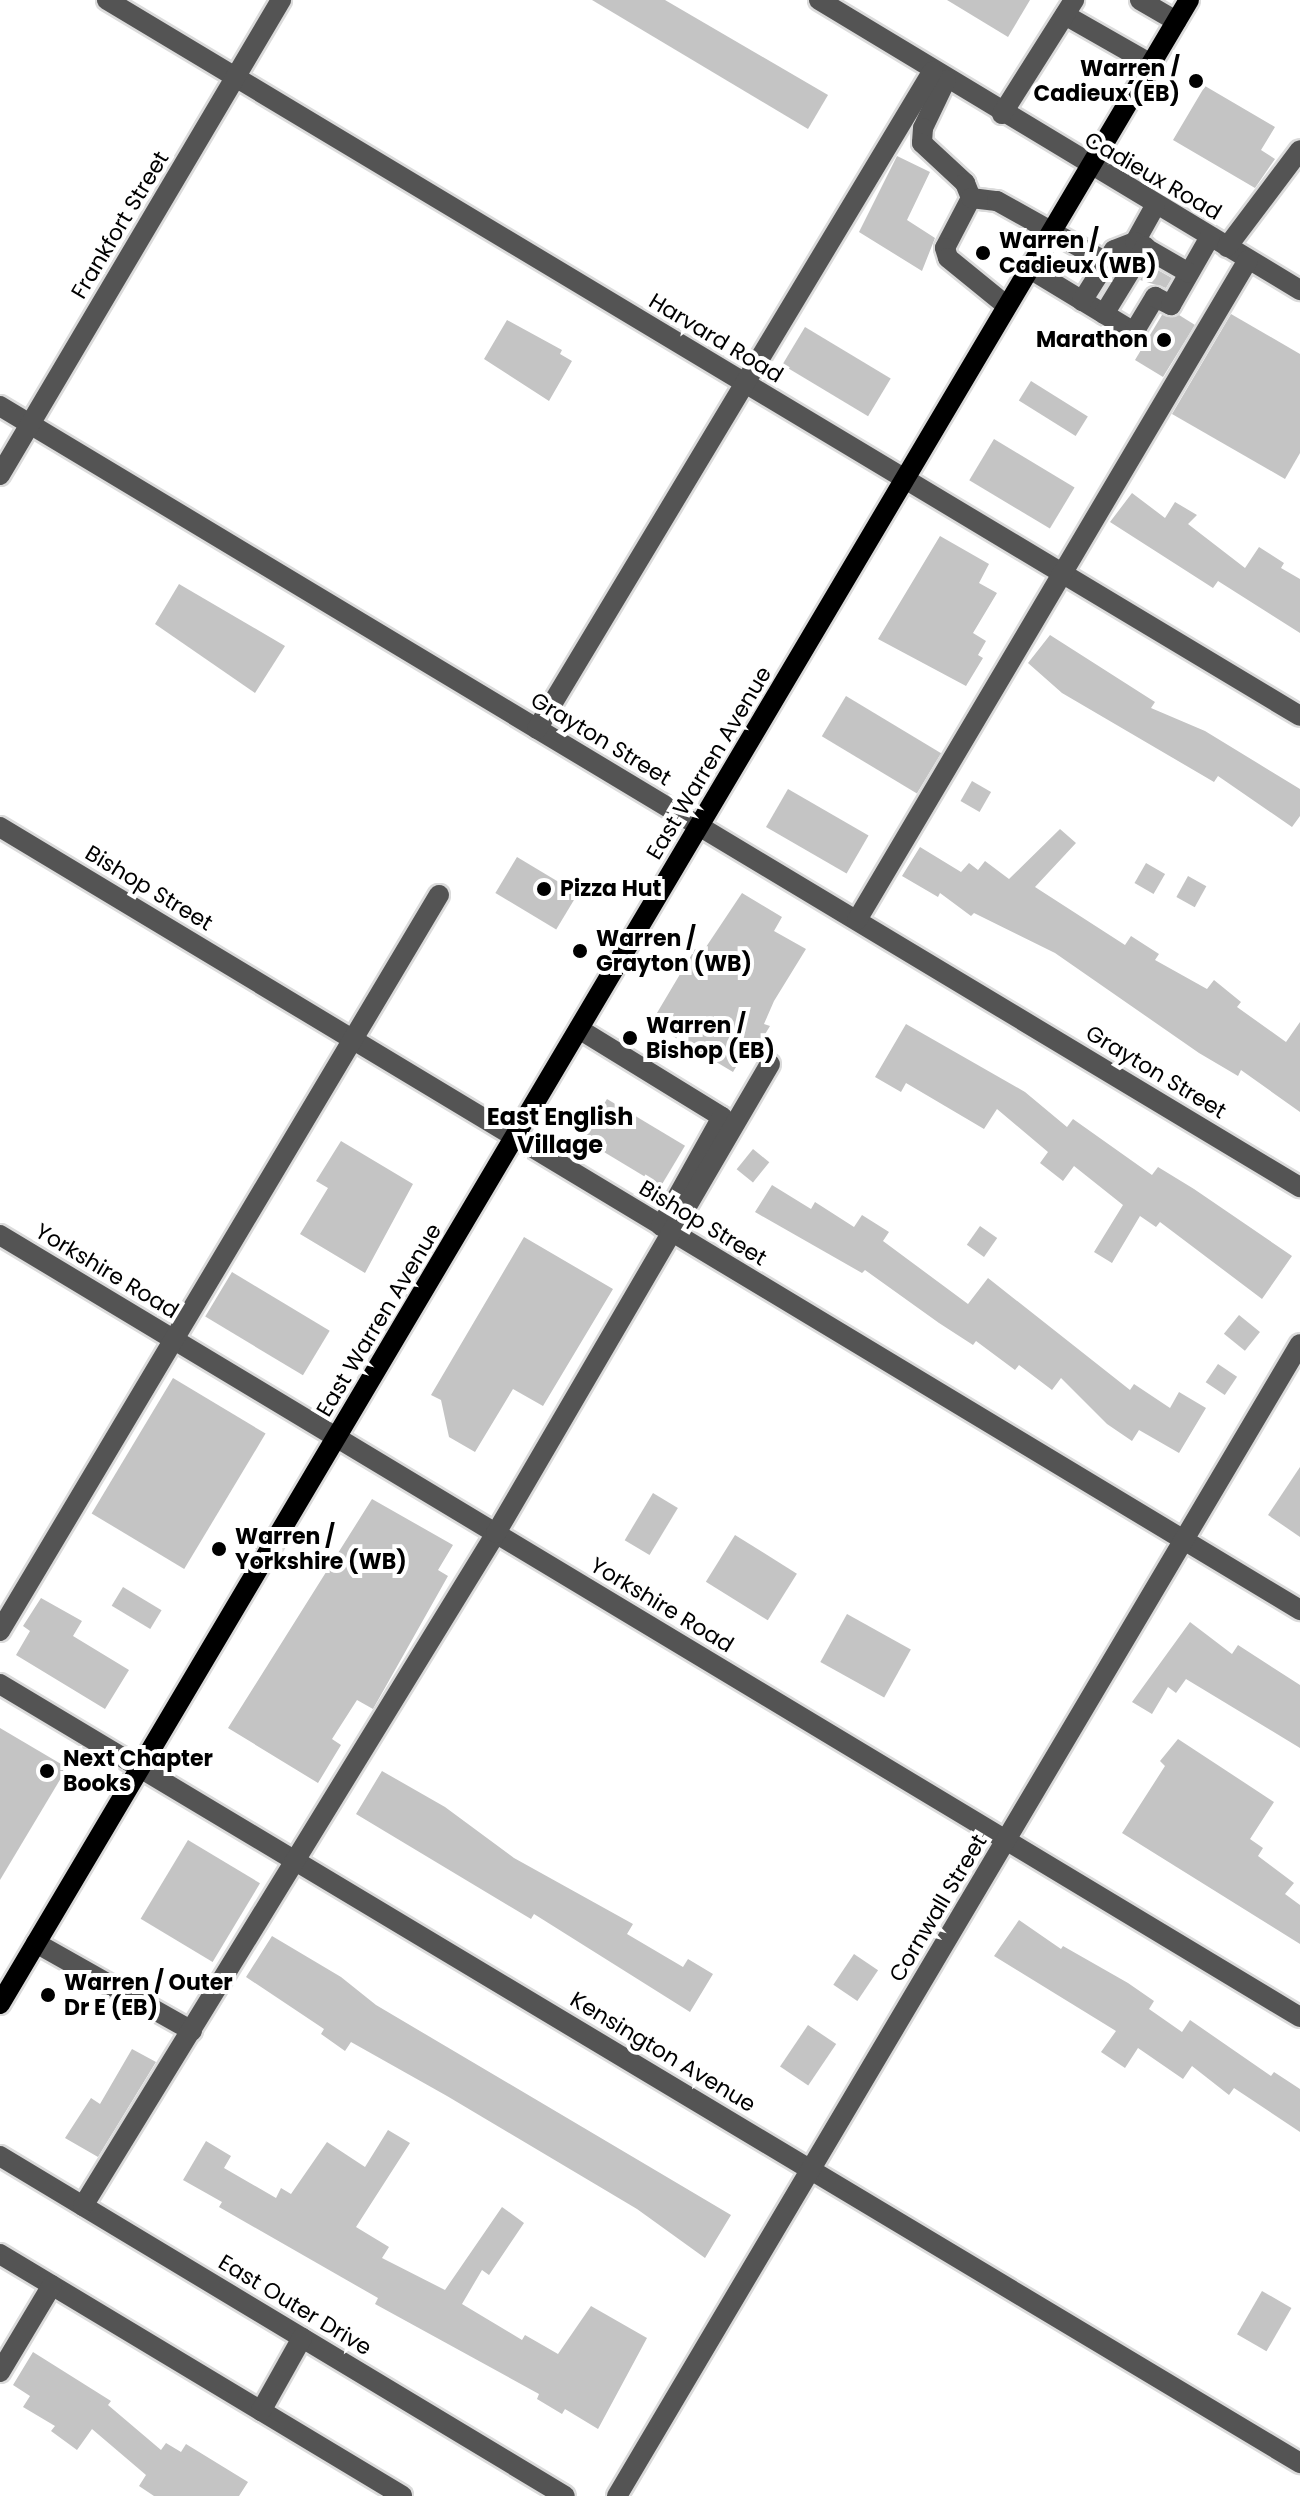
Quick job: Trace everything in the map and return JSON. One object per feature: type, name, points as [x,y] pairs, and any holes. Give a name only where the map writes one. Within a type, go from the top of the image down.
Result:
[{"type":"main road","name":"East Warren Avenue","points":[[0,2004],[1189,0]]},
{"type":"street","name":"Harvard Road","points":[[107,0],[1300,716]]},
{"type":"street","name":"Frankfort Street","points":[[0,475],[281,0]]},
{"type":"street","name":"Cadieux Road","points":[[819,0],[1002,114],[1300,290]]},
{"type":"street","points":[[1140,0],[1176,21]]},
{"type":"street","points":[[1002,114],[1070,8],[1151,64]]},
{"type":"street","points":[[939,76],[923,128],[922,143],[965,183],[971,198],[945,248],[948,258],[1007,306]]},
{"type":"street","points":[[537,729],[744,383],[939,76]]},
{"type":"street","points":[[1125,280],[1171,305],[1189,273],[1300,150]]},
{"type":"street","points":[[971,198],[986,196],[1106,262]]},
{"type":"street","points":[[1104,314],[1125,280],[1155,206]]},
{"type":"street","points":[[1082,301],[1114,250],[1140,245],[1189,273]]},
{"type":"street","points":[[857,920],[1065,575],[1248,260]]},
{"type":"street","points":[[1030,269],[1134,332],[1155,297]]},
{"type":"street","name":"Grayton Street","points":[[0,406],[1300,1187]]},
{"type":"street","name":"Bishop Street","points":[[0,827],[1300,1610]]},
{"type":"street","points":[[0,1631],[439,895]]},
{"type":"street","points":[[579,1029],[722,1117],[668,1229]]},
{"type":"street","points":[[83,2206],[496,1533],[668,1229],[770,1064]]},
{"type":"street","name":"Yorkshire Road","points":[[0,1235],[1300,2017]]},
{"type":"street","name":"Cornwall Street","points":[[617,2496],[1300,1344]]},
{"type":"street","name":"Kensington Avenue","points":[[0,1684],[1300,2463]]},
{"type":"street","points":[[36,1943],[192,2031]]},
{"type":"street","name":"East Outer Drive","points":[[5,2166],[83,2206],[565,2496]]},
{"type":"street","points":[[0,2254],[402,2496]]},
{"type":"street","points":[[0,2372],[52,2285]]},
{"type":"street","points":[[261,2411],[302,2338]]},
{"type":"building","points":[[592,0],[665,0],[828,95],[808,129]]},
{"type":"building","points":[[947,0],[1030,0],[1008,37]]},
{"type":"building","points":[[1205,86],[1275,127],[1261,150],[1275,159],[1255,188],[1173,140]]},
{"type":"building","points":[[897,156],[930,172],[907,220],[935,238],[922,271],[859,232]]},
{"type":"building","points":[[1149,265],[1172,278],[1166,288],[1140,280]]},
{"type":"building","points":[[1231,314],[1300,354],[1300,453],[1285,479],[1172,414]]},
{"type":"building","points":[[1162,315],[1179,315],[1195,325],[1163,377],[1135,360]]},
{"type":"building","points":[[507,320],[562,350],[560,354],[572,361],[549,401],[484,359]]},
{"type":"building","points":[[805,327],[891,379],[868,416],[782,365]]},
{"type":"building","points":[[1031,381],[1088,417],[1076,436],[1019,401]]},
{"type":"building","points":[[994,439],[1075,487],[1050,529],[969,480]]},
{"type":"building","points":[[1132,493],[1165,518],[1175,502],[1197,515],[1188,524],[1245,568],[1259,547],[1284,563],[1281,568],[1300,579],[1300,633],[1218,581],[1213,588],[1110,522]]},
{"type":"building","points":[[940,536],[989,564],[979,583],[997,593],[973,633],[986,641],[978,655],[983,658],[966,686],[878,639]]},
{"type":"building","points":[[179,584],[285,646],[255,693],[155,624]]},
{"type":"building","points":[[1050,635],[1155,702],[1151,708],[1205,731],[1300,789],[1300,816],[1292,827],[1218,776],[1214,782],[1062,693],[1028,663]]},
{"type":"building","points":[[846,696],[941,753],[917,793],[822,736]]},
{"type":"building","points":[[972,781],[991,792],[980,812],[960,801]]},
{"type":"building","points":[[788,789],[869,836],[847,874],[766,827]]},
{"type":"building","points":[[1060,829],[1076,843],[1035,887],[1125,945],[1131,936],[1159,954],[1155,960],[1207,989],[1214,980],[1241,1002],[1237,1007],[1286,1042],[1300,1022],[1300,1112],[1241,1070],[1238,1076],[1199,1053],[1055,953],[974,913],[971,916],[940,893],[938,897],[902,876],[920,847],[961,872],[969,863],[978,870],[985,861],[1009,879]]},
{"type":"building","points":[[517,857],[578,894],[556,930],[495,893]]},
{"type":"building","points":[[1146,863],[1165,874],[1154,894],[1134,883]]},
{"type":"building","points":[[1188,876],[1206,886],[1195,907],[1176,897]]},
{"type":"building","points":[[742,893],[782,917],[774,931],[806,949],[774,1001],[764,1024],[770,1026],[752,1056],[745,1052],[733,1072],[651,1023],[695,949],[702,953]]},
{"type":"building","points":[[906,1024],[1025,1092],[1067,1127],[1073,1119],[1152,1175],[1158,1167],[1292,1256],[1262,1299],[1160,1222],[1156,1227],[1140,1216],[1112,1263],[1094,1252],[1123,1205],[1074,1166],[1063,1181],[1040,1163],[1048,1152],[997,1109],[984,1129],[906,1083],[901,1092],[875,1077]]},
{"type":"building","points":[[607,1099],[685,1146],[661,1186],[583,1139]]},
{"type":"building","points":[[341,1141],[413,1184],[365,1273],[300,1234],[328,1188],[316,1181]]},
{"type":"building","points":[[753,1149],[769,1162],[753,1182],[737,1169]]},
{"type":"building","points":[[772,1185],[811,1209],[815,1202],[854,1227],[862,1215],[889,1232],[883,1241],[968,1304],[988,1278],[1130,1390],[1134,1384],[1170,1408],[1179,1392],[1206,1408],[1179,1453],[1139,1430],[1132,1441],[1107,1424],[1061,1378],[1052,1390],[1019,1365],[1015,1370],[976,1341],[973,1345],[939,1323],[865,1270],[862,1273],[755,1212]]},
{"type":"building","points":[[980,1226],[997,1238],[984,1257],[967,1245]]},
{"type":"building","points":[[524,1237],[613,1289],[543,1406],[513,1389],[475,1452],[449,1437],[441,1400],[431,1395]]},
{"type":"building","points":[[232,1272],[330,1331],[303,1375],[205,1317]]},
{"type":"building","points":[[1239,1315],[1260,1332],[1245,1351],[1224,1334]]},
{"type":"building","points":[[1218,1364],[1237,1377],[1225,1395],[1206,1382]]},
{"type":"building","points":[[173,1378],[266,1434],[184,1569],[92,1513]]},
{"type":"building","points":[[1300,1467],[1300,1537],[1268,1515]]},
{"type":"building","points":[[653,1493],[678,1508],[650,1555],[625,1540]]},
{"type":"building","points":[[372,1499],[453,1545],[438,1570],[448,1576],[373,1709],[357,1700],[332,1739],[341,1745],[318,1783],[228,1728]]},
{"type":"building","points":[[735,1535],[797,1574],[768,1620],[706,1582]]},
{"type":"building","points":[[123,1587],[162,1610],[150,1629],[112,1606]]},
{"type":"building","points":[[41,1598],[82,1621],[73,1636],[129,1670],[105,1709],[16,1655],[30,1631],[23,1626]]},
{"type":"building","points":[[847,1614],[911,1649],[884,1697],[820,1662]]},
{"type":"building","points":[[1190,1622],[1232,1654],[1238,1645],[1300,1685],[1300,1748],[1186,1679],[1176,1693],[1168,1687],[1152,1714],[1132,1702]]},
{"type":"building","points":[[0,1728],[61,1764],[64,1773],[0,1880]]},
{"type":"building","points":[[1178,1739],[1274,1802],[1250,1839],[1263,1848],[1258,1856],[1294,1883],[1285,1894],[1300,1905],[1300,1944],[1122,1833],[1165,1766],[1160,1761]]},
{"type":"building","points":[[382,1771],[445,1807],[514,1858],[633,1924],[627,1934],[683,1967],[688,1959],[713,1974],[690,2012],[534,1914],[531,1919],[356,1814]]},
{"type":"building","points":[[188,1840],[260,1883],[213,1962],[141,1919]]},
{"type":"building","points":[[1019,1920],[1061,1949],[1063,1946],[1128,1983],[1154,2001],[1149,2009],[1182,2032],[1190,2020],[1271,2076],[1274,2072],[1300,2089],[1300,2132],[1234,2088],[1229,2095],[1192,2066],[1183,2079],[1138,2048],[1125,2068],[1101,2052],[1116,2031],[994,1956]]},
{"type":"building","points":[[272,1936],[341,1977],[376,2005],[731,2215],[705,2258],[637,2209],[447,2096],[351,2042],[345,2051],[321,2034],[324,2029],[246,1977]]},
{"type":"building","points":[[854,1954],[878,1970],[857,2001],[833,1985]]},
{"type":"building","points":[[808,2025],[836,2044],[808,2085],[780,2066]]},
{"type":"building","points":[[132,2049],[156,2062],[98,2157],[65,2138],[91,2098],[100,2104]]},
{"type":"building","points":[[388,2130],[410,2143],[356,2227],[389,2247],[382,2258],[445,2290],[502,2207],[524,2223],[489,2275],[482,2270],[462,2304],[522,2340],[525,2335],[558,2354],[591,2306],[647,2338],[598,2429],[565,2409],[562,2414],[537,2399],[539,2394],[375,2304],[378,2298],[219,2207],[222,2202],[183,2180],[206,2141],[231,2156],[224,2168],[276,2198],[281,2188],[291,2194],[327,2142],[365,2167]]},
{"type":"building","points":[[1262,2291],[1291,2308],[1266,2351],[1237,2334]]},
{"type":"building","points":[[33,2352],[111,2401],[108,2405],[161,2450],[166,2443],[181,2452],[186,2444],[248,2482],[239,2496],[154,2496],[139,2486],[146,2475],[92,2429],[77,2450],[51,2431],[55,2426],[23,2407],[30,2396],[13,2385]]},
{"type":"place","name":"Warren / Cadieux (EB)","points":[[1196,81]]},
{"type":"place","name":"Warren / Cadieux (WB)","points":[[983,253]]},
{"type":"place","name":"Marathon","points":[[1164,340]]},
{"type":"place","name":"Pizza Hut","points":[[544,889]]},
{"type":"place","name":"Warren / Grayton (WB)","points":[[580,951]]},
{"type":"place","name":"Warren / Bishop (EB)","points":[[630,1038]]},
{"type":"place","name":"Warren / Yorkshire (WB)","points":[[219,1549]]},
{"type":"place","name":"Next Chapter Books","points":[[47,1771]]},
{"type":"place","name":"Warren / Outer Dr E (EB)","points":[[48,1995]]},
{"type":"district","name":"East English Village","points":[[560,1131]]}]
